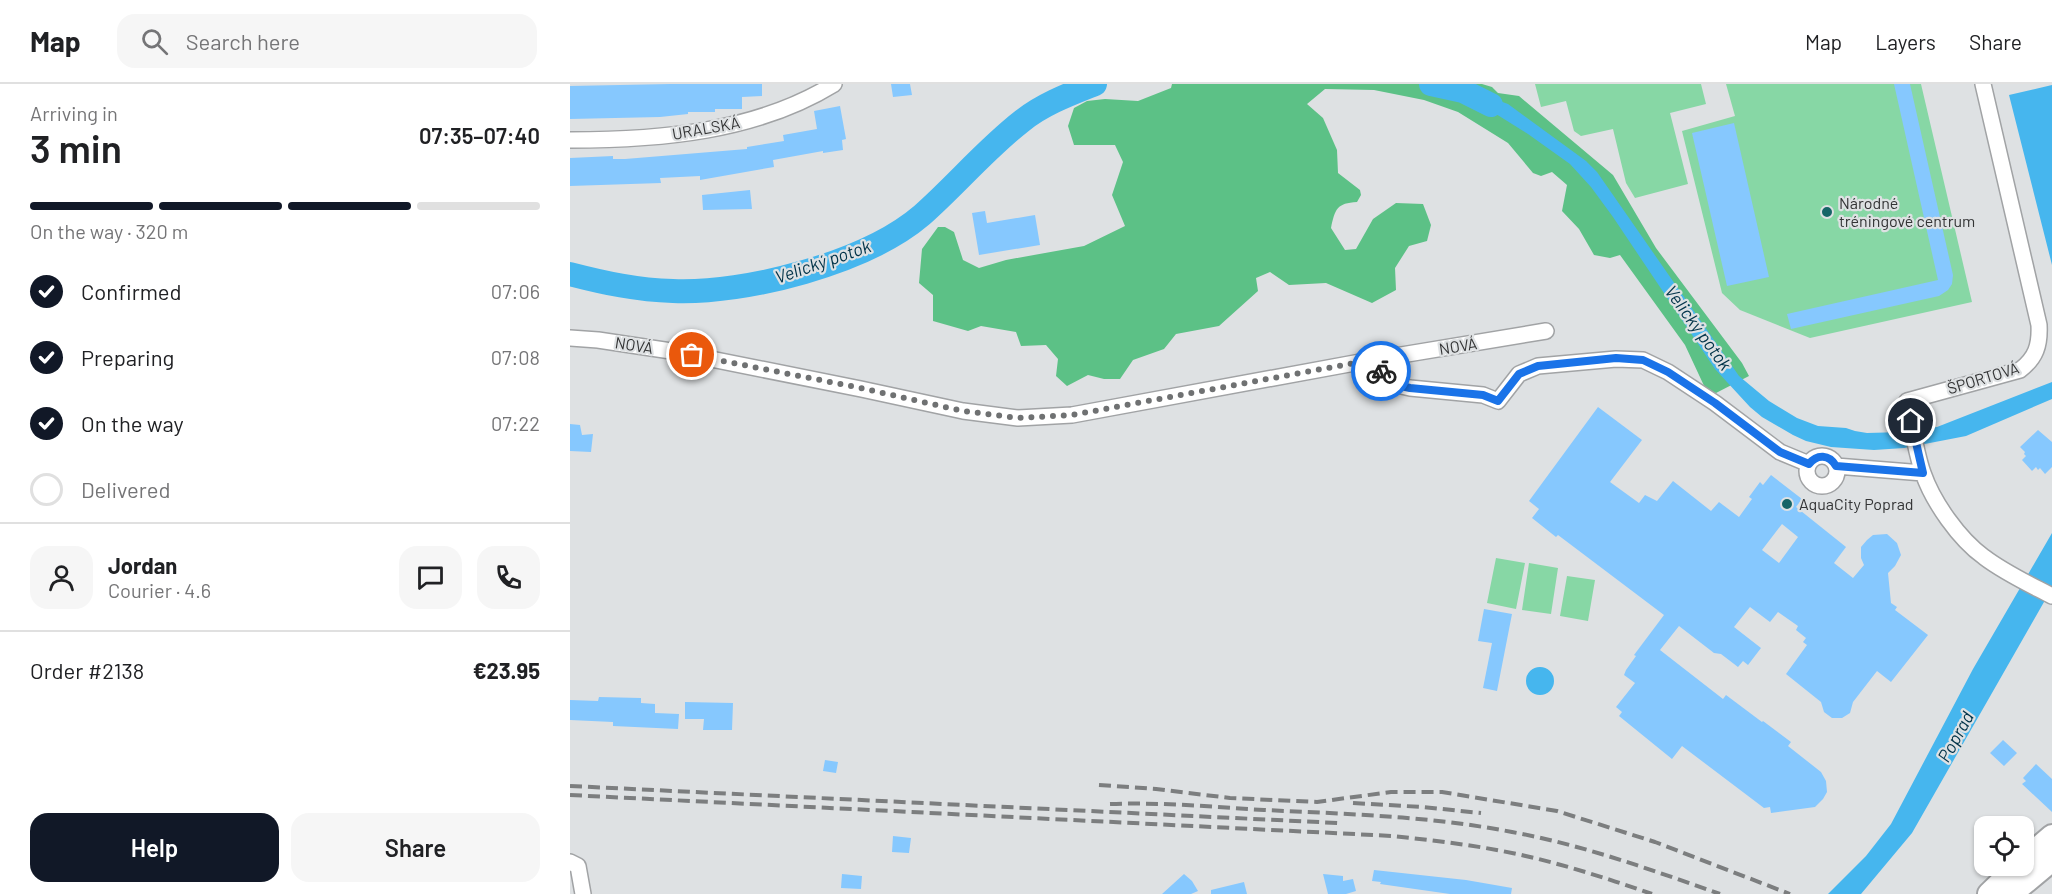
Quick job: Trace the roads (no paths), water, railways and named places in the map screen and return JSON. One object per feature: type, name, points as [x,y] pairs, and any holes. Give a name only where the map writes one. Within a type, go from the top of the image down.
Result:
[{"type":"main road","points":[[2034,851],[2052,836]]},
{"type":"main road","points":[[2011,894],[2052,860]]},
{"type":"main road","points":[[1989,894],[2008,876]]},
{"type":"street","name":"URALSKÁ","points":[[570,140],[664,135],[725,127],[810,99],[834,84]]},
{"type":"street","name":"ŠPORTOVÁ","points":[[1983,84],[2039,325],[2038,346],[2028,364],[2020,370],[1907,401],[1923,473],[1935,498],[1960,535],[1983,557],[2052,596]]},
{"type":"street","name":"NOVÁ","points":[[570,338],[671,351],[861,388],[963,411],[1018,418],[1072,415],[1371,360],[1546,331]]},
{"type":"street","points":[[1371,360],[1393,384],[1410,388],[1483,395],[1498,401],[1519,374],[1538,366],[1616,358],[1643,360],[1668,372],[1715,403],[1780,452],[1809,464]]},
{"type":"street","points":[[1825,456],[1829,458],[1836,466],[1834,480],[1825,485],[1816,484],[1809,478],[1809,464],[1815,458],[1825,456]]},
{"type":"street","points":[[1836,466],[1923,473]]},
{"type":"street","points":[[570,862],[578,866],[583,894]]},
{"type":"water","points":[[2052,85],[2052,265],[2009,95]]},
{"type":"water","points":[[1464,88],[1508,104],[1586,161],[1597,172],[1739,376],[1769,401],[1797,418],[1818,426],[1846,428],[1867,433],[1903,432],[1937,427],[2052,382],[2052,399],[1966,436],[1904,448],[1874,450],[1831,447],[1806,441],[1793,435],[1762,417],[1750,407],[1715,369],[1613,217],[1591,187],[1570,164],[1496,114],[1460,99]]},
{"type":"water","name":"Poprad","points":[[2052,533],[2052,588],[1912,833],[1861,894],[1828,894],[1866,856],[1891,824],[1973,669]]},
{"type":"water","points":[[1540,667],[1550,671],[1554,681],[1550,691],[1540,695],[1530,691],[1526,681],[1530,671]]},
{"type":"waterway","name":"Velický potok","points":[[570,274],[647,289],[702,291],[769,281],[838,261],[870,248],[922,215],[996,143],[1030,115],[1057,100],[1095,84]]},
{"type":"waterway","name":"Velický potok","points":[[1431,84],[1463,91],[1491,105]]},
{"type":"railway","points":[[1099,785],[1230,798],[1317,802],[1391,792],[1442,792],[1557,811],[1655,842],[1790,894]]},
{"type":"railway","points":[[570,786],[1338,823]]},
{"type":"railway","points":[[570,795],[1393,836],[1461,844],[1521,855],[1578,870],[1652,894]]},
{"type":"railway","points":[[1353,803],[1481,813]]},
{"type":"railway","points":[[1110,804],[1168,804],[1357,814],[1450,822],[1539,837],[1643,867],[1720,894]]},
{"type":"place","name":"Národné tréningové centrum","points":[[1827,212]]},
{"type":"place","name":"AquaCity Poprad","points":[[1787,504]]}]
